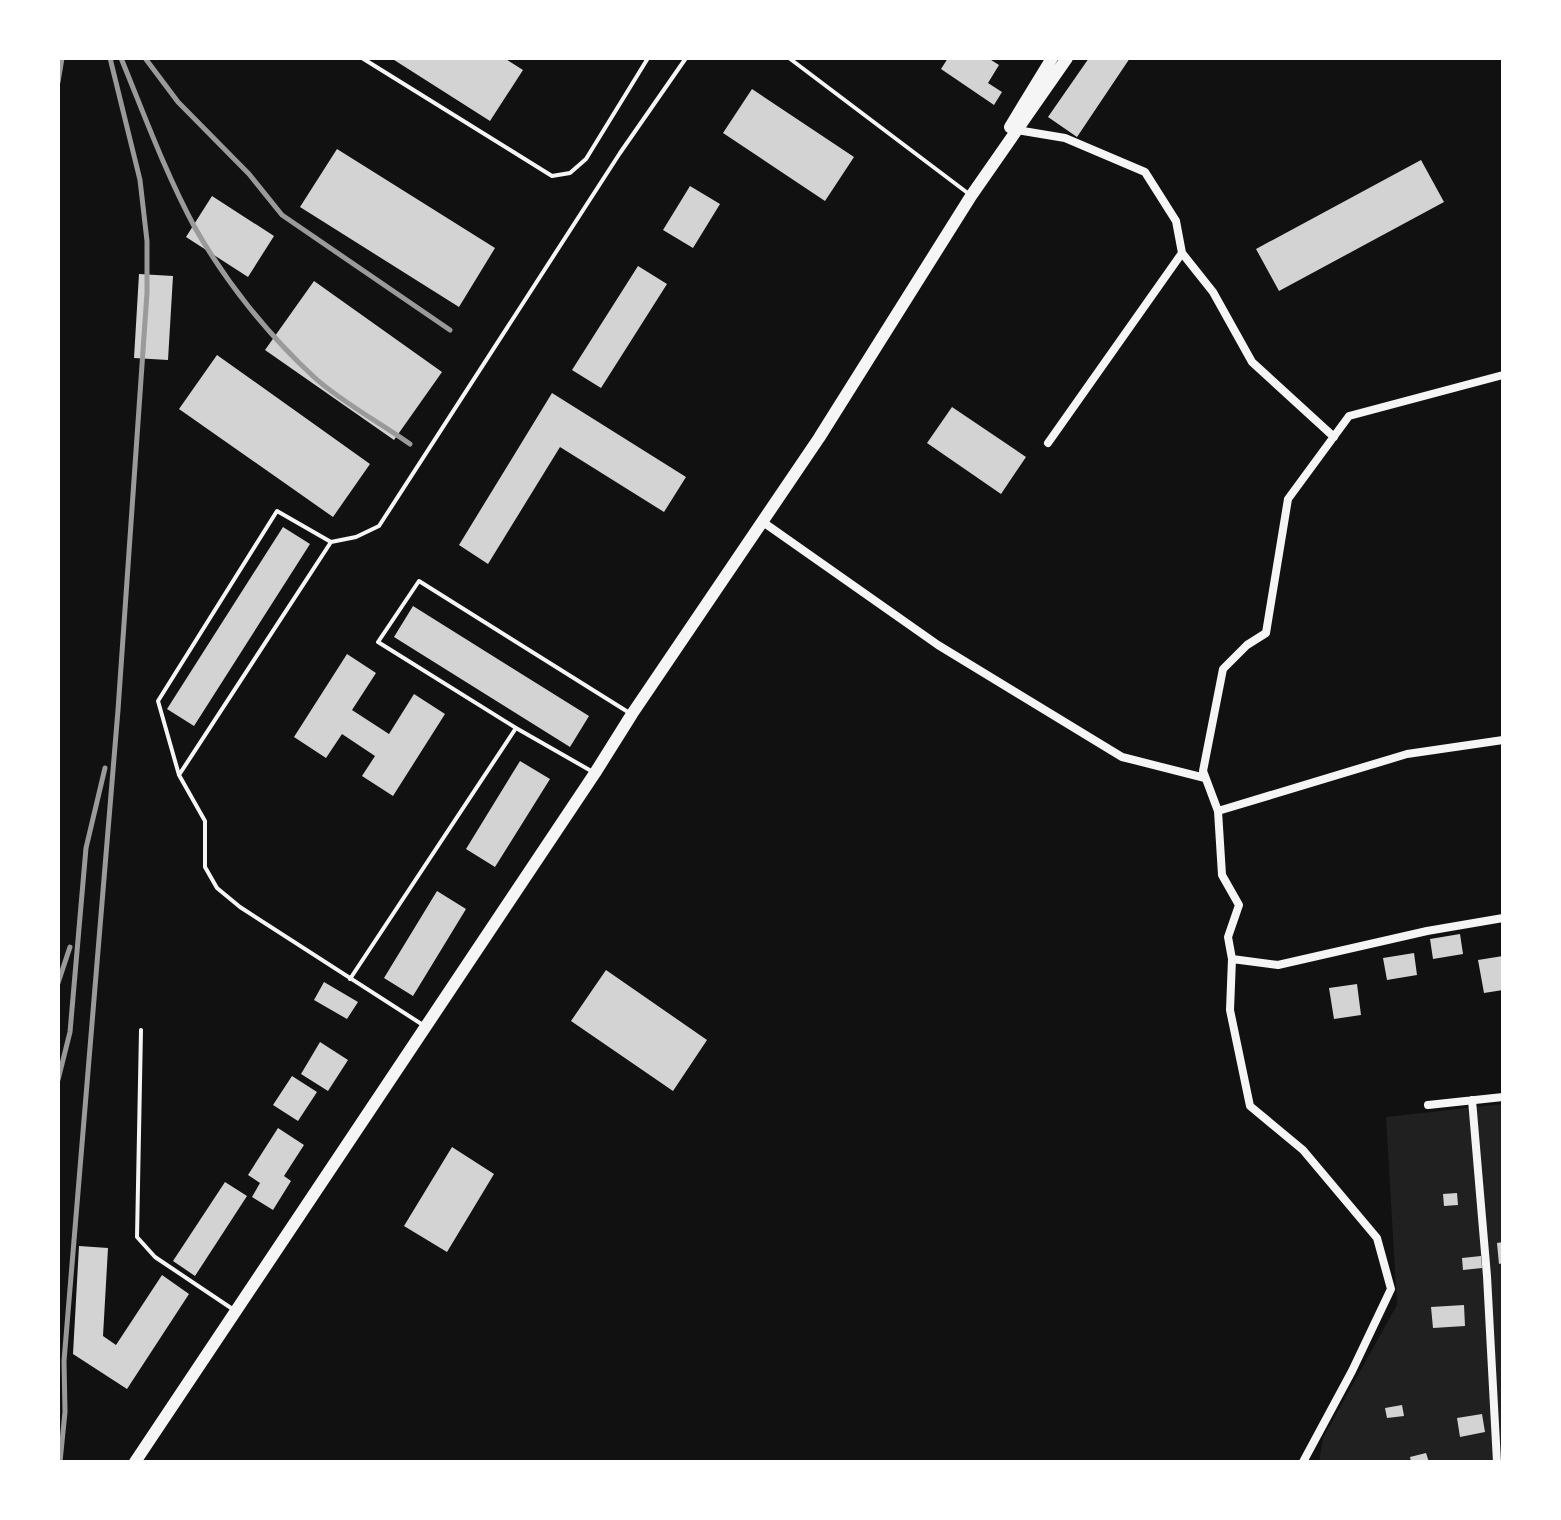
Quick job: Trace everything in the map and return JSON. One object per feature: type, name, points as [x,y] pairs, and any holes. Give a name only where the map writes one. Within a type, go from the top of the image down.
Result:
[{"type":"main road","points":[[135,1462],[819,438],[971,196],[1052,58]]},
{"type":"main road","points":[[971,196],[1067,58]]},
{"type":"street","points":[[1017,130],[1065,138],[1145,172],[1176,221],[1182,253],[1213,292],[1252,362],[1334,437]]},
{"type":"street","points":[[1048,443],[1182,253]]},
{"type":"street","points":[[1303,1462],[1352,1371],[1391,1289],[1377,1238],[1303,1150],[1250,1106],[1230,1010],[1232,959],[1228,937],[1239,905],[1222,875],[1218,811],[1203,771],[1223,669],[1247,645],[1266,633],[1288,499],[1349,416],[1503,375]]},
{"type":"street","points":[[763,522],[938,645],[1122,757],[1205,778]]},
{"type":"street","points":[[1218,811],[1407,754],[1503,740]]},
{"type":"street","points":[[1232,959],[1278,965],[1427,931],[1503,918]]},
{"type":"street","points":[[1428,1105],[1503,1097]]},
{"type":"street","points":[[1472,1100],[1487,1276],[1497,1462]]},
{"type":"lane","points":[[362,58],[552,176],[570,173],[586,159],[648,58]]},
{"type":"lane","points":[[425,1026],[240,907],[217,888],[205,867],[205,821],[179,775],[158,701],[277,511],[331,542],[356,537],[379,526],[620,153],[686,58]]},
{"type":"lane","points":[[789,58],[971,196]]},
{"type":"lane","points":[[179,775],[331,542]]},
{"type":"lane","points":[[595,773],[378,642],[419,581],[632,714]]},
{"type":"lane","points":[[350,979],[516,728]]},
{"type":"lane","points":[[141,1030],[137,1237],[155,1257],[236,1311]]},
{"type":"shaded area","points":[[1503,1104],[1503,1462],[1319,1462],[1323,1438],[1397,1305],[1386,1117]]},
{"type":"building","points":[[391,58],[504,58],[523,70],[490,121]]},
{"type":"building","points":[[948,58],[988,58],[999,65],[988,83],[1002,92],[994,105],[941,69]]},
{"type":"building","points":[[1089,58],[1130,58],[1077,137],[1048,117]]},
{"type":"building","points":[[752,89],[854,157],[825,201],[723,133]]},
{"type":"building","points":[[337,149],[495,248],[459,307],[300,207]]},
{"type":"building","points":[[1421,160],[1444,202],[1279,291],[1256,249]]},
{"type":"building","points":[[690,186],[720,204],[693,248],[663,230]]},
{"type":"building","points":[[212,196],[274,236],[248,277],[186,237]]},
{"type":"building","points":[[638,266],[667,284],[601,388],[572,370]]},
{"type":"building","points":[[139,274],[173,276],[168,360],[134,358]]},
{"type":"building","points":[[314,281],[442,372],[394,440],[265,350]]},
{"type":"building","points":[[217,355],[370,464],[333,517],[179,409]]},
{"type":"building","points":[[552,393],[686,477],[664,512],[560,447],[488,564],[459,545]]},
{"type":"building","points":[[952,407],[1026,457],[1001,494],[927,443]]},
{"type":"building","points":[[283,527],[310,544],[194,726],[167,709]]},
{"type":"building","points":[[413,606],[589,716],[570,747],[394,637]]},
{"type":"building","points":[[347,654],[376,673],[352,710],[389,734],[414,694],[445,714],[393,796],[362,776],[375,756],[342,734],[326,758],[294,737]]},
{"type":"building","points":[[520,761],[550,779],[495,867],[466,849]]},
{"type":"building","points":[[437,891],[466,909],[413,996],[384,978]]},
{"type":"building","points":[[1460,934],[1463,954],[1433,959],[1430,939]]},
{"type":"building","points":[[1414,953],[1417,975],[1387,980],[1383,958]]},
{"type":"building","points":[[1503,956],[1503,990],[1484,993],[1478,960]]},
{"type":"building","points":[[606,970],[707,1040],[673,1091],[571,1021]]},
{"type":"building","points":[[324,982],[358,1002],[347,1019],[314,1000]]},
{"type":"building","points":[[1357,984],[1361,1015],[1334,1019],[1329,988]]},
{"type":"building","points":[[320,1042],[348,1060],[328,1091],[301,1074]]},
{"type":"building","points":[[292,1076],[317,1092],[298,1121],[273,1105]]},
{"type":"building","points":[[278,1128],[304,1145],[284,1176],[291,1181],[273,1210],[252,1197],[260,1183],[248,1175]]},
{"type":"building","points":[[452,1147],[494,1174],[447,1252],[404,1226]]},
{"type":"building","points":[[225,1182],[247,1196],[195,1276],[173,1261]]},
{"type":"building","points":[[1457,1193],[1458,1205],[1444,1206],[1443,1194]]},
{"type":"building","points":[[1503,1242],[1503,1263],[1499,1264],[1497,1243]]},
{"type":"building","points":[[79,1246],[108,1248],[103,1336],[116,1345],[162,1275],[189,1294],[127,1389],[73,1354]]},
{"type":"building","points":[[1481,1256],[1482,1268],[1463,1270],[1462,1258]]},
{"type":"building","points":[[1464,1305],[1465,1326],[1433,1328],[1431,1307]]},
{"type":"building","points":[[1402,1405],[1404,1416],[1387,1418],[1385,1408]]},
{"type":"building","points":[[1482,1414],[1485,1432],[1460,1437],[1457,1418]]},
{"type":"building","points":[[1426,1453],[1429,1462],[1411,1462],[1410,1457]]},
{"type":"railway","points":[[58,82],[62,58]]},
{"type":"railway","points":[[60,1462],[65,1412],[64,1361],[118,710],[147,293],[147,241],[140,180],[110,58]]},
{"type":"railway","points":[[121,58],[183,206],[234,287],[264,326],[315,378],[410,444]]},
{"type":"railway","points":[[145,58],[178,102],[249,174],[282,215],[450,330]]},
{"type":"railway","points":[[58,1080],[70,1032],[86,848],[105,768]]},
{"type":"railway","points":[[58,983],[70,947]]}]
